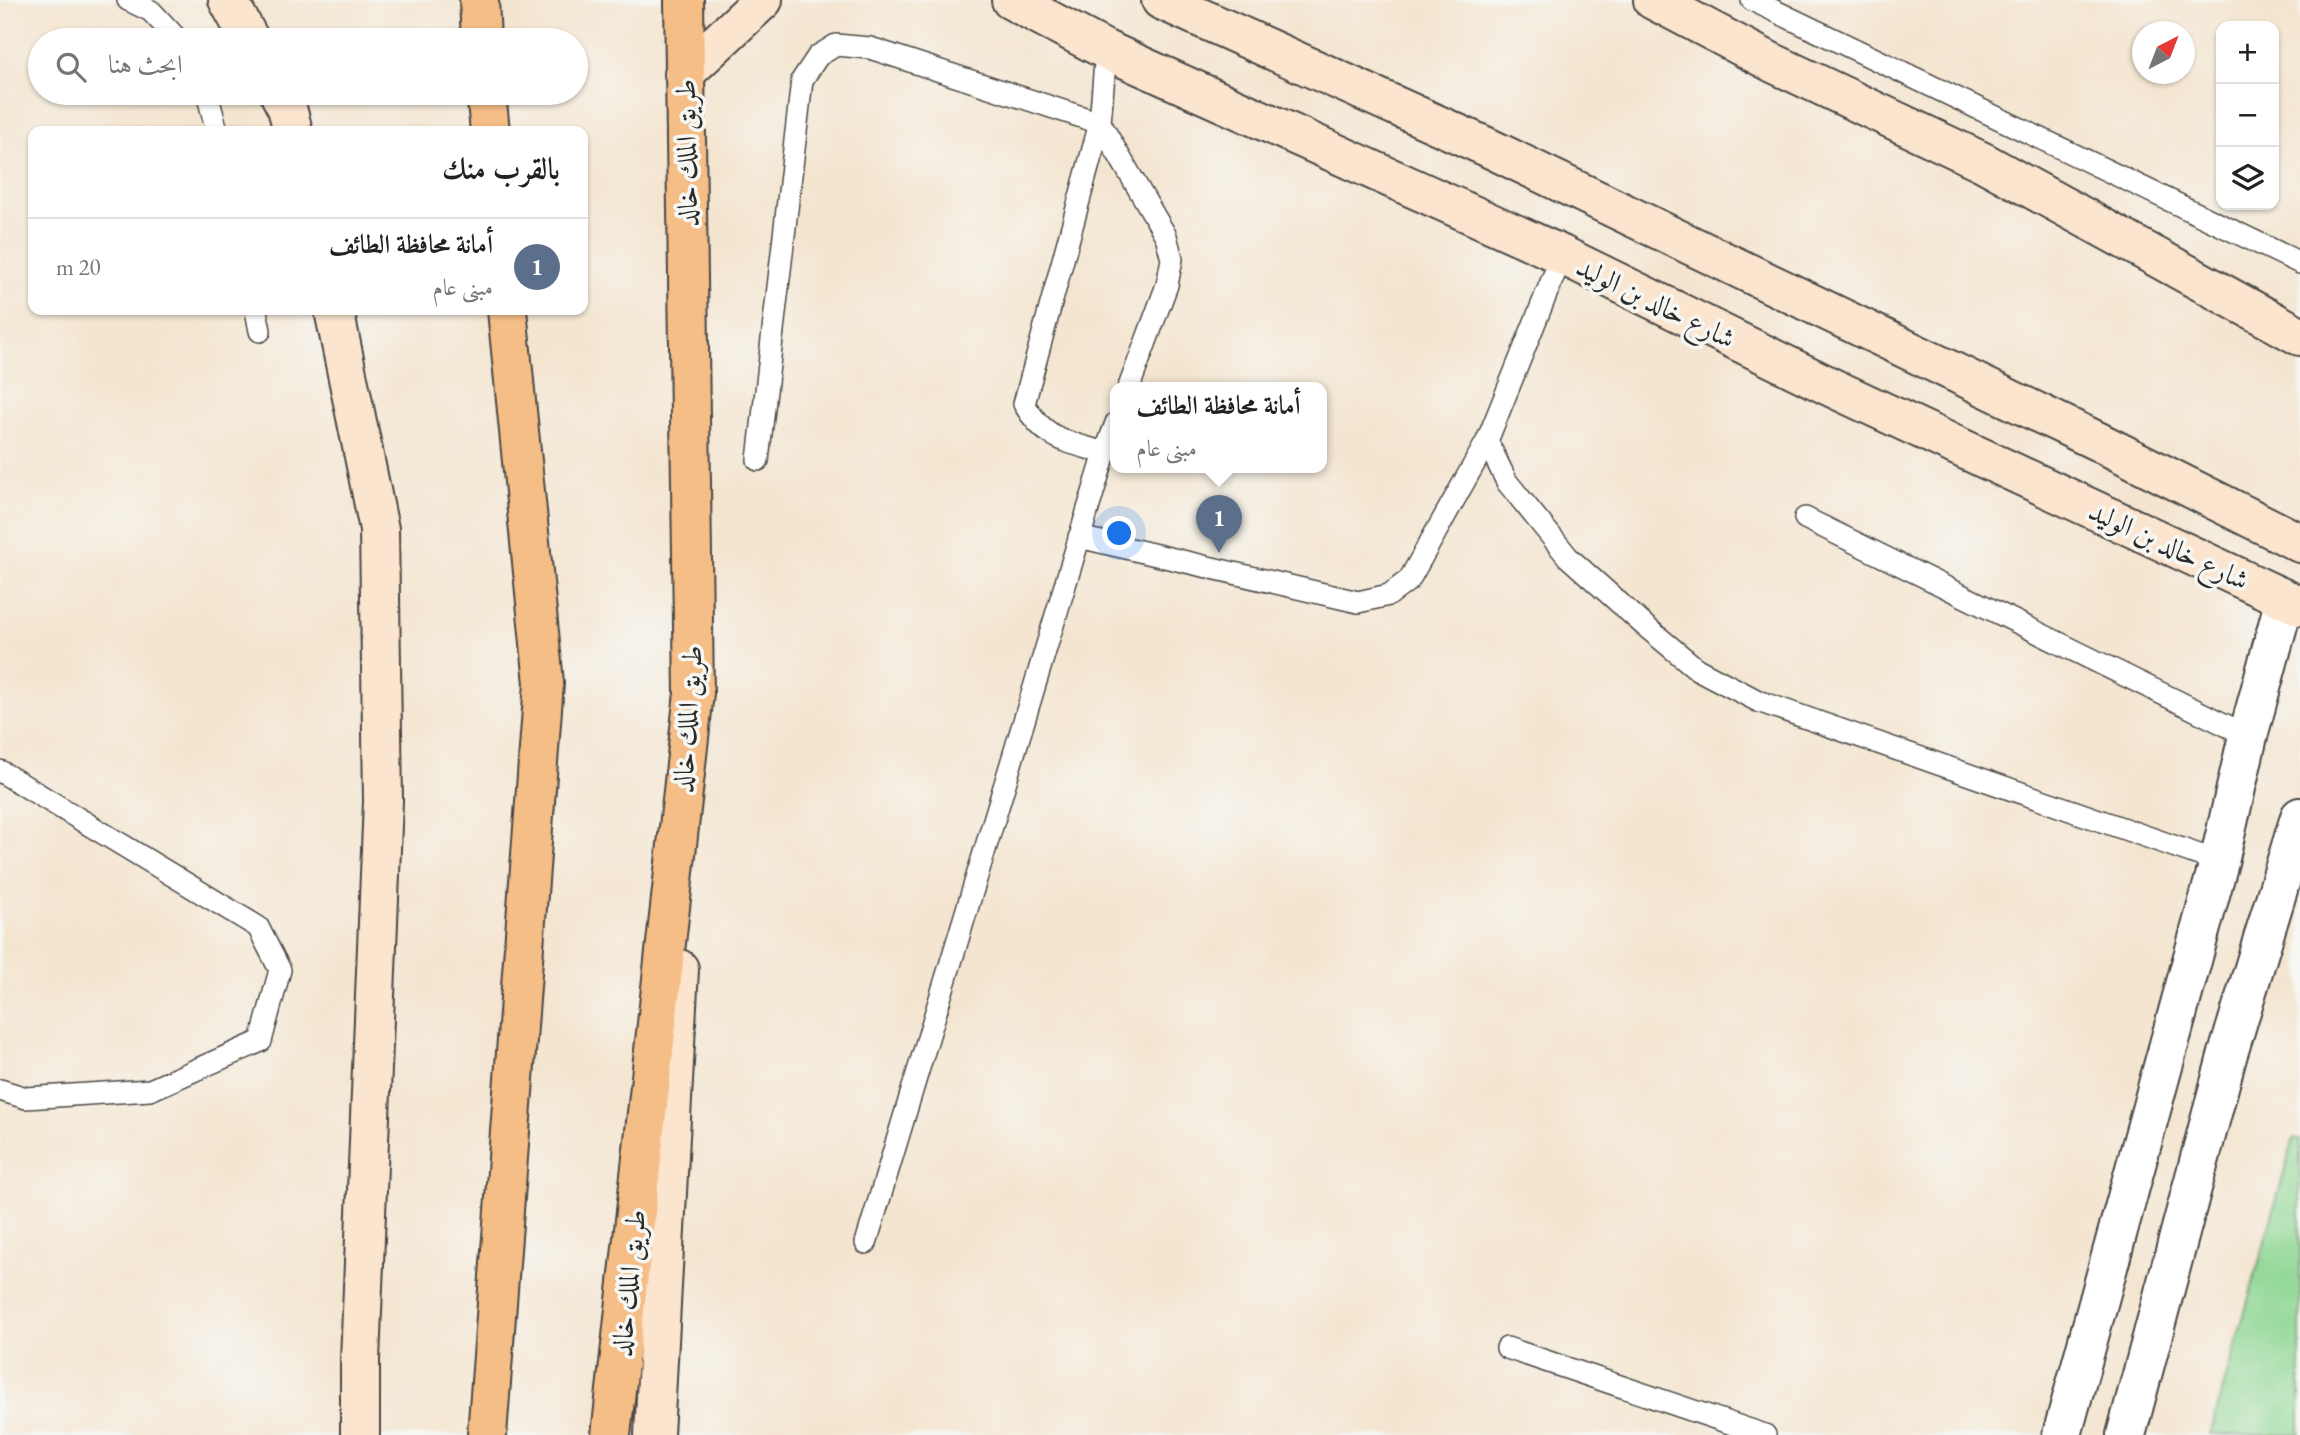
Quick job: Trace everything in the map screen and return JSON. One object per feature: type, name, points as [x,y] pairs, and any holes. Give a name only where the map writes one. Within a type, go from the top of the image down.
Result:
[{"type":"main road","points":[[479,0],[480,28]]},
{"type":"main road","name":"طريق الملك خالد","points":[[611,1435],[694,693],[684,0]]},
{"type":"main road","points":[[487,105],[489,126]]},
{"type":"main road","points":[[487,1435],[544,683],[507,315]]},
{"type":"street","points":[[684,74],[763,0]]},
{"type":"street","name":"شارع خالد بن الوليد","points":[[1011,0],[1106,50],[1562,256],[1835,389],[2292,603]]},
{"type":"street","points":[[1161,0],[1487,148],[2087,436],[2300,543]]},
{"type":"street","points":[[1653,0],[1773,64],[1983,162],[2300,336]]},
{"type":"street","points":[[285,105],[292,126]]},
{"type":"street","points":[[335,315],[379,529],[383,801],[360,1360],[360,1435]]},
{"type":"street","points":[[2062,1435],[2218,862],[2248,736],[2292,603]]},
{"type":"street","points":[[654,1435],[694,693]]},
{"type":"street","points":[[2126,1435],[2227,1057],[2300,817]]},
{"type":"lane","points":[[128,0],[151,11],[167,28]]},
{"type":"lane","points":[[1752,0],[2300,263]]},
{"type":"lane","points":[[758,460],[802,80],[818,56],[836,45],[870,48],[1100,123],[1166,236],[1172,259],[1167,285],[1131,382]]},
{"type":"lane","points":[[1105,453],[1052,437],[1034,421],[1024,404],[1100,123],[1106,50]]},
{"type":"lane","points":[[210,105],[216,126]]},
{"type":"lane","points":[[1080,537],[1358,602],[1389,595],[1409,580],[1486,440],[1562,256]]},
{"type":"lane","points":[[257,315],[260,331]]},
{"type":"lane","points":[[866,1243],[1110,439]]},
{"type":"lane","points":[[1486,440],[1507,482],[1569,557],[1697,669],[1758,701],[2218,862]]},
{"type":"lane","points":[[1805,518],[2248,736]]},
{"type":"lane","points":[[0,771],[258,928],[280,970],[261,1041],[150,1090],[26,1098],[0,1090]]},
{"type":"lane","points":[[1507,1348],[1765,1435]]},
{"type":"green space","points":[[2294,1138],[2300,1139],[2300,1435],[2210,1435]]},
{"type":"place","name":"أمانة محافظة الطائف","points":[[1219,553]]}]
